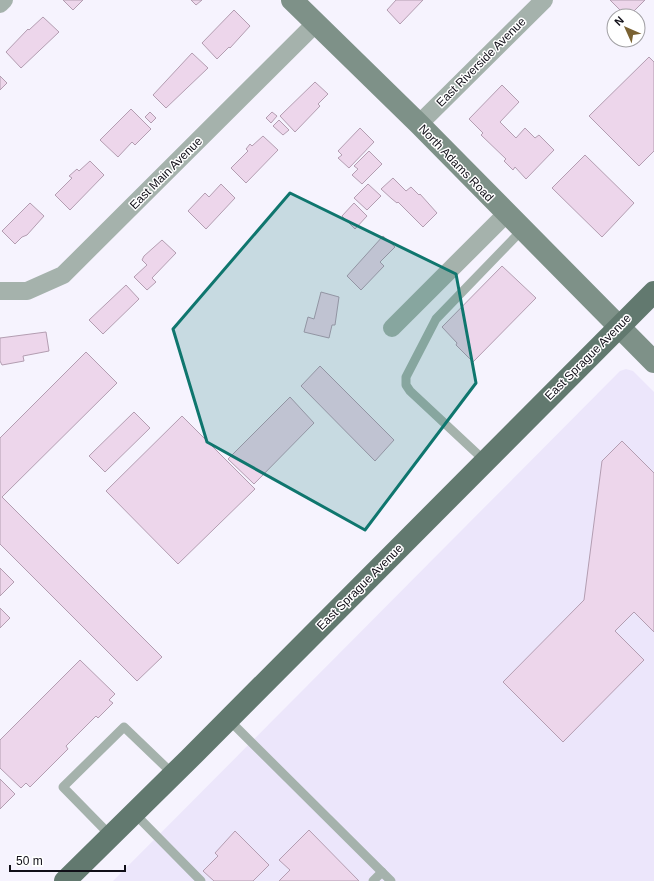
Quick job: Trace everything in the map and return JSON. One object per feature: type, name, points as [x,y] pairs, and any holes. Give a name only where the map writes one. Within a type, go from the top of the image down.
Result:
[{"type":"main road","name":"East Sprague Avenue","points":[[65,881],[654,292]]},
{"type":"street","points":[[0,4],[4,0]]},
{"type":"street","name":"North Adams Road","points":[[292,0],[418,124],[654,362]]},
{"type":"street","name":"East Riverside Avenue","points":[[418,124],[544,0]]},
{"type":"street","name":"East Main Avenue","points":[[0,291],[27,291],[63,275],[316,23]]},
{"type":"street","points":[[392,328],[506,214]]},
{"type":"lane","points":[[485,461],[410,391],[406,385],[406,377],[436,319],[522,230]]},
{"type":"lane","points":[[228,719],[391,881]]},
{"type":"lane","points":[[111,836],[63,788],[124,727],[173,774]]},
{"type":"lane","points":[[134,813],[201,881]]},
{"type":"lane","points":[[373,881],[382,872]]},
{"type":"highlighted area","points":[[290,193],[456,274],[476,383],[365,530],[207,442],[173,329]]},
{"type":"shaded area","points":[[626,369],[633,371],[654,392],[654,881],[113,881],[620,371]]},
{"type":"building","points":[[63,0],[83,0],[73,10]]},
{"type":"building","points":[[191,0],[202,0],[196,5]]},
{"type":"building","points":[[396,0],[423,0],[400,24],[387,10]]},
{"type":"building","points":[[610,0],[645,0],[637,8],[618,8]]},
{"type":"building","points":[[234,10],[250,26],[230,48],[229,47],[217,59],[202,43]]},
{"type":"building","points":[[43,17],[59,32],[21,68],[6,52],[28,29],[29,30]]},
{"type":"building","points":[[192,53],[208,68],[166,108],[153,95]]},
{"type":"building","points":[[649,57],[654,62],[654,151],[639,166],[589,116]]},
{"type":"building","points":[[0,76],[7,83],[0,90]]},
{"type":"building","points":[[315,82],[328,94],[318,104],[320,106],[295,132],[280,116]]},
{"type":"building","points":[[502,85],[519,102],[500,122],[516,138],[525,128],[535,138],[539,135],[554,150],[526,179],[515,167],[513,170],[504,161],[506,159],[481,135],[483,133],[469,119]]},
{"type":"building","points":[[131,109],[151,129],[135,145],[132,142],[118,157],[100,140]]},
{"type":"building","points":[[150,112],[156,118],[151,123],[145,117]]},
{"type":"building","points":[[272,112],[277,116],[271,123],[266,118]]},
{"type":"building","points":[[279,120],[289,130],[283,135],[273,126]]},
{"type":"building","points":[[360,128],[374,142],[349,168],[338,158],[342,155],[338,151]]},
{"type":"building","points":[[263,136],[278,150],[246,183],[231,168],[248,151],[246,149],[250,144],[252,146]]},
{"type":"building","points":[[369,151],[382,164],[362,184],[352,175],[358,169],[354,166]]},
{"type":"building","points":[[585,155],[634,203],[602,237],[552,188]]},
{"type":"building","points":[[90,161],[104,175],[70,210],[55,195],[72,178],[69,176],[77,169],[79,171]]},
{"type":"building","points":[[393,178],[406,191],[411,187],[419,195],[420,194],[437,213],[423,227],[398,202],[397,203],[381,189]]},
{"type":"building","points":[[221,184],[235,198],[206,229],[188,211],[205,193],[209,197]]},
{"type":"building","points":[[368,184],[381,196],[367,210],[354,198]]},
{"type":"building","points":[[30,203],[44,216],[27,235],[22,237],[15,244],[2,231]]},
{"type":"building","points":[[354,203],[367,216],[355,229],[342,216]]},
{"type":"building","points":[[383,236],[395,247],[380,262],[384,266],[361,290],[347,276]]},
{"type":"building","points":[[162,240],[176,253],[152,278],[156,282],[147,290],[134,277],[147,265],[142,260],[144,256]]},
{"type":"building","points":[[502,266],[536,298],[473,362],[456,345],[457,343],[442,327]]},
{"type":"building","points":[[126,285],[139,299],[103,334],[89,320]]},
{"type":"building","points":[[321,292],[339,297],[335,325],[332,325],[329,338],[304,332],[308,317],[314,319]]},
{"type":"building","points":[[46,332],[49,351],[23,356],[24,361],[2,365],[0,361],[0,338]]},
{"type":"building","points":[[86,352],[117,383],[2,497],[162,657],[137,681],[0,544],[0,438]]},
{"type":"building","points":[[320,366],[394,440],[375,461],[301,386]]},
{"type":"building","points":[[290,397],[314,423],[254,484],[228,459]]},
{"type":"building","points":[[134,412],[150,428],[105,472],[89,456]]},
{"type":"building","points":[[182,416],[255,489],[178,564],[106,491]]},
{"type":"building","points":[[622,441],[654,473],[654,632],[634,612],[615,631],[644,660],[563,742],[503,682],[584,600],[602,461]]},
{"type":"building","points":[[0,568],[14,582],[0,596]]},
{"type":"building","points":[[0,608],[10,618],[0,628]]},
{"type":"building","points":[[80,660],[115,694],[109,700],[113,703],[98,718],[96,716],[66,746],[68,749],[30,787],[26,783],[21,788],[0,768],[0,740]]},
{"type":"building","points":[[0,779],[15,794],[0,809]]},
{"type":"building","points":[[309,830],[359,881],[279,881],[290,870],[279,860]]},
{"type":"building","points":[[235,831],[269,865],[253,881],[214,881],[203,871],[218,856],[215,853]]}]
